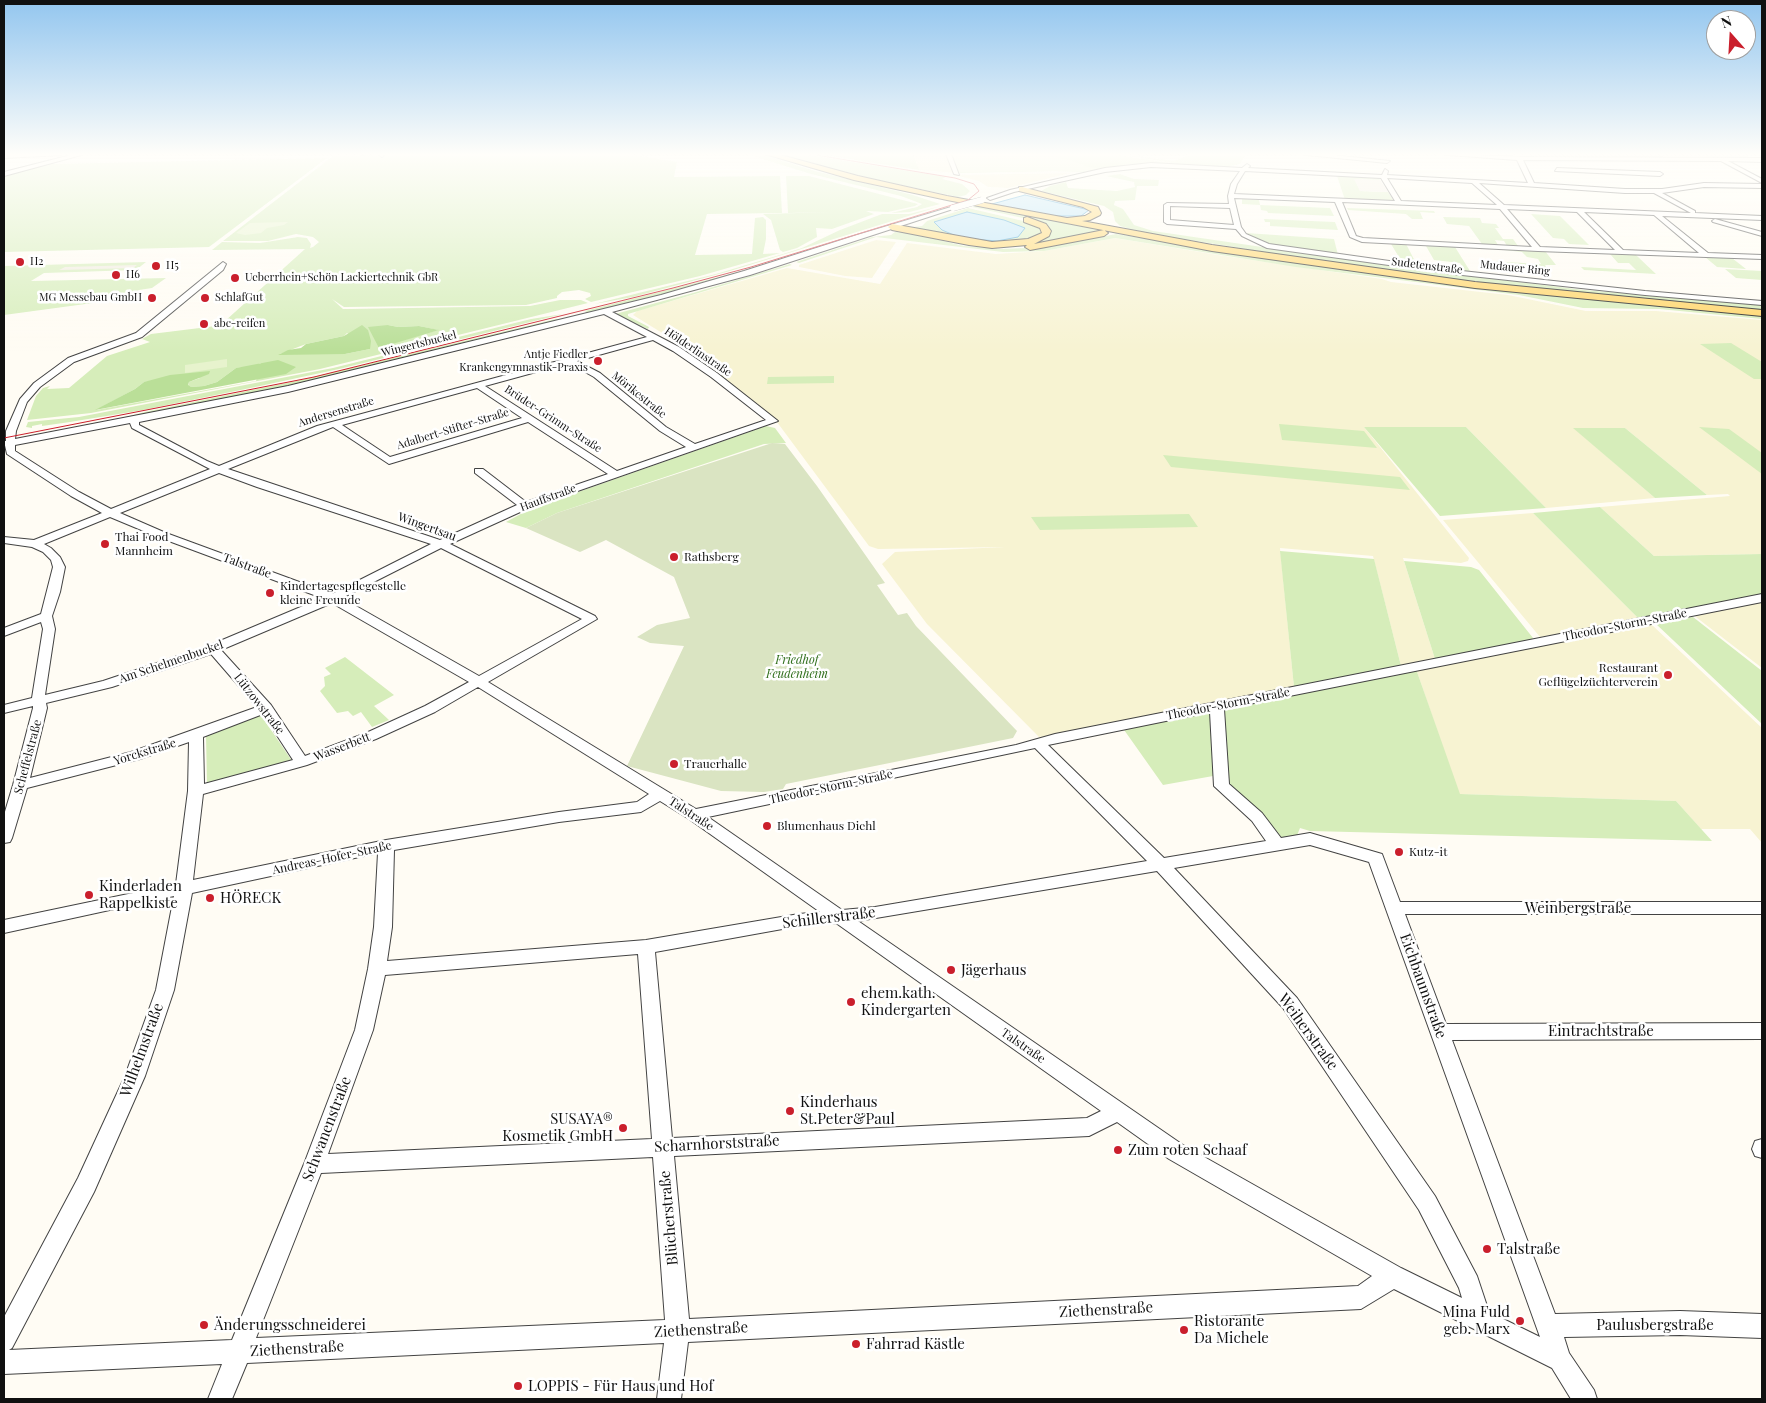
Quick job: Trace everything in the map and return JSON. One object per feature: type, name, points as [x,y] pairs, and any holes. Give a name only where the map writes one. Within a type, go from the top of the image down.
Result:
[{"type":"main road","points":[[876,232],[909,231],[969,242],[1007,245],[1037,240],[1046,234],[1047,231],[1043,226],[1026,219]]},
{"type":"main road","name":"Sudetenstraße","points":[[1052,219],[1280,258],[1476,285],[1762,313]]},
{"type":"main road","points":[[909,231],[912,220]]},
{"type":"main road","points":[[1110,220],[1114,226],[1133,234]]},
{"type":"main road","points":[[892,227],[968,244],[1001,248],[1041,246],[1116,231]]},
{"type":"street","points":[[1167,219],[1167,222],[1238,227],[1236,219]]},
{"type":"street","points":[[1346,219],[1353,237],[1356,238],[1538,249],[1762,257]]},
{"type":"street","points":[[1513,219],[1538,249]]},
{"type":"street","points":[[1588,219],[1621,252]]},
{"type":"street","points":[[1663,219],[1706,255]]},
{"type":"street","points":[[1712,219],[1762,234]]},
{"type":"street","name":"Wingertsbuckel","points":[[6,443],[288,389],[705,285],[912,220]]},
{"type":"street","name":"Wingertsbuckel","points":[[829,247],[892,227]]},
{"type":"street","name":"Mudauer Ring","points":[[1238,227],[1250,239],[1267,246],[1290,250],[1505,278],[1762,303]]},
{"type":"street","points":[[6,443],[8,432],[23,401],[46,378],[80,356],[139,334],[221,269],[224,264]]},
{"type":"street","name":"Hölderlinstraße","points":[[604,311],[655,337],[714,375],[773,421]]},
{"type":"street","name":"Andersenstraße","points":[[35,544],[335,424],[655,337]]},
{"type":"street","name":"Mörikestraße","points":[[570,360],[597,376],[663,429],[694,448]]},
{"type":"street","name":"Brüder-Grimm-Straße","points":[[478,385],[614,474]]},
{"type":"street","name":"Adalbert-Stifter-Straße","points":[[335,424],[390,461],[529,419]]},
{"type":"street","name":"Wingertsau","points":[[134,420],[136,426],[203,463],[270,488],[441,544],[591,619],[480,682]]},
{"type":"street","name":"Hauffstraße","points":[[332,598],[441,544],[525,506],[773,421]]},
{"type":"street","name":"Talstraße","points":[[6,443],[10,452],[74,494],[110,513],[162,535],[332,598],[480,682],[694,815],[842,916],[1176,1152],[1392,1276],[1560,1360]]},
{"type":"street","points":[[479,471],[525,506]]},
{"type":"street","points":[[4,540],[35,544],[47,550],[56,559],[59,567],[54,592],[46,616],[4,632]]},
{"type":"street","name":"Am Schelmenbuckel","points":[[4,709],[107,684],[213,649],[271,626],[332,598]]},
{"type":"street","name":"Theodor-Storm-Straße","points":[[694,815],[1017,749],[1055,738],[1762,598]]},
{"type":"street","name":"Scheffelstraße","points":[[4,838],[21,785],[40,708],[38,694],[49,629],[46,616]]},
{"type":"street","name":"Lützowstraße","points":[[213,649],[266,708],[302,762]]},
{"type":"street","name":"Wasserbett","points":[[196,791],[302,762],[370,736],[430,709],[480,682]]},
{"type":"street","points":[[1216,707],[1222,786],[1257,817],[1277,844]]},
{"type":"street","name":"Yorckstraße","points":[[21,785],[135,756],[266,708]]},
{"type":"street","name":"Wilhelmstraße","points":[[4,1340],[86,1185],[135,1076],[165,990],[184,890],[196,791],[196,735]]},
{"type":"street","name":"Weiherstraße","points":[[1038,743],[1161,864],[1290,1003],[1427,1203],[1469,1284],[1480,1319]]},
{"type":"street","name":"Andreas-Hofer-Straße","points":[[4,926],[184,890],[386,846],[520,823],[641,807],[659,794]]},
{"type":"street","name":"Eichbaumstraße","points":[[1277,844],[1310,839],[1376,858],[1560,1360]]},
{"type":"street","name":"Schillerstraße","points":[[377,969],[646,947],[799,920],[876,913],[1277,844]]},
{"type":"street","name":"Schwanenstraße","points":[[220,1399],[314,1164],[364,1030],[377,969],[383,927],[386,846]]},
{"type":"street","name":"Weinbergstraße","points":[[1394,908],[1762,908]]},
{"type":"street","name":"Blücherstraße","points":[[646,947],[678,1331],[669,1399]]},
{"type":"street","name":"Eintrachtstraße","points":[[1440,1032],[1762,1030]]},
{"type":"street","name":"Scharnhorststraße","points":[[314,1164],[1089,1127],[1117,1112]]},
{"type":"street","name":"Ziethenstraße","points":[[4,1362],[1361,1297],[1392,1276]]},
{"type":"street","name":"Paulusbergstraße","points":[[1548,1326],[1680,1323],[1762,1326]]},
{"type":"street","points":[[1560,1360],[1585,1399]]},
{"type":"shaded area","points":[[1115,238],[1382,279],[1391,282],[1508,295],[1586,311],[1656,311],[1762,320],[1762,554],[1654,556],[1600,507],[1730,496],[1728,494],[1707,495],[1625,428],[1574,428],[1655,498],[1546,508],[1466,427],[1364,427],[1469,558],[1468,561],[1461,563],[1403,558],[1435,659],[1553,644],[1652,625],[1762,728],[1762,843],[1750,829],[1701,829],[1676,801],[1459,794],[1416,669],[1401,666],[1373,556],[1280,548],[1294,687],[1039,737],[927,624],[882,564],[895,552],[1005,547],[878,549],[869,546],[774,418],[685,349],[685,347],[633,315],[637,311],[787,268],[880,284],[907,243],[996,254],[1044,251]]},
{"type":"shaded area","points":[[876,240],[896,242],[872,278],[845,276],[799,267],[799,265]]},
{"type":"shaded area","points":[[137,265],[133,268],[59,270],[65,267]]},
{"type":"shaded area","points":[[1533,513],[1639,619],[1540,637],[1443,520]]},
{"type":"shaded area","points":[[1762,600],[1762,668],[1692,614]]},
{"type":"green space","points":[[4,219],[245,219],[209,247],[4,252]]},
{"type":"green space","points":[[251,219],[705,219],[695,255],[752,254],[755,219],[765,219],[766,239],[763,254],[780,253],[700,276],[591,302],[585,299],[591,296],[590,293],[579,290],[562,292],[557,298],[526,305],[344,307],[332,299],[343,309],[530,306],[560,300],[581,300],[588,303],[320,369],[91,413],[27,420],[36,396],[43,388],[50,386],[47,389],[69,388],[107,356],[150,342],[142,339],[151,334],[216,326],[225,321],[305,249],[212,250],[222,242],[260,243],[298,237],[307,238],[311,244],[310,248],[319,242],[313,237],[296,234],[268,241],[223,241]],"holes":[[[388,325],[398,327],[419,326],[438,330],[379,347]],[[347,333],[370,349],[345,354],[280,354],[306,344],[344,336]],[[261,363],[256,381],[96,410],[135,389],[144,382],[200,378],[189,382],[188,386],[204,386],[217,382],[236,368],[254,366]]]},
{"type":"green space","points":[[859,219],[832,229],[816,228],[817,237],[797,248],[783,252],[780,250],[771,220]]},
{"type":"green space","points":[[868,219],[897,219],[730,271],[633,297],[594,304],[716,274],[783,254],[802,248]]},
{"type":"green space","points":[[908,219],[679,291],[588,313],[585,311],[742,271]]},
{"type":"green space","points":[[1017,219],[1036,224],[1042,228],[1043,234],[1035,239],[989,243],[913,227],[922,226],[927,221]]},
{"type":"green space","points":[[1030,219],[1047,219],[1107,231],[1027,246],[973,244],[1036,242],[1049,235]]},
{"type":"green space","points":[[1115,219],[1130,219],[1134,225],[1153,231],[1405,268],[1584,290],[1762,305],[1762,310],[1581,294],[1374,269],[1145,233],[1120,226]]},
{"type":"green space","points":[[1264,219],[1335,222],[1338,230],[1270,226],[1270,222],[1265,222]]},
{"type":"green space","points":[[1444,219],[1481,219],[1482,223],[1496,224],[1499,228],[1495,228],[1503,239],[1513,239],[1518,246],[1507,246],[1504,241],[1495,240],[1498,245],[1482,244],[1469,226],[1447,224]]},
{"type":"green space","points":[[1536,219],[1563,219],[1589,245],[1569,244],[1564,239],[1553,238]]},
{"type":"green space","points":[[288,222],[284,225],[267,228],[261,233],[245,235],[236,233],[250,223]]},
{"type":"green space","points":[[895,232],[910,233],[964,246],[1001,249],[1049,247],[1116,234],[1334,268],[1527,293],[1762,316],[1762,319],[1659,309],[1583,308],[1519,295],[1296,267],[1115,238],[1044,251],[1003,252],[876,237],[799,263],[796,262],[872,237],[891,235]]},
{"type":"green space","points":[[1246,233],[1334,239],[1338,255],[1271,245]]},
{"type":"green space","points":[[1391,244],[1406,244],[1416,263],[1402,262]]},
{"type":"green space","points":[[1426,246],[1455,247],[1470,271],[1465,271],[1460,263],[1434,260]]},
{"type":"green space","points":[[1504,250],[1545,251],[1556,265],[1545,265],[1547,268],[1490,264],[1488,261],[1541,264],[1538,259],[1527,257],[1522,252]]},
{"type":"green space","points":[[1610,254],[1636,255],[1656,274],[1584,270],[1581,267],[1636,270],[1629,263],[1618,263]]},
{"type":"green space","points":[[1705,257],[1732,258],[1746,269],[1717,267]]},
{"type":"green space","points":[[146,262],[136,270],[44,273],[31,281],[166,278],[152,288],[139,290],[130,298],[4,315],[4,266]]},
{"type":"green space","points":[[790,264],[792,265],[628,314],[628,316],[649,327],[648,329],[615,314],[693,293]]},
{"type":"green space","points":[[1725,269],[1762,271],[1762,280],[1736,278]]},
{"type":"green space","points":[[563,314],[339,369],[260,386],[143,410],[42,426],[42,424],[32,426],[32,428],[26,427],[28,422],[79,417],[333,368],[531,319]]},
{"type":"green space","points":[[556,319],[563,319],[285,388],[89,424],[301,380]]},
{"type":"green space","points":[[362,325],[368,330],[371,341],[370,349],[345,354],[278,355],[288,350],[301,348],[306,344],[344,336]]},
{"type":"green space","points":[[388,325],[398,327],[419,326],[439,330],[379,348],[368,327]]},
{"type":"green space","points":[[1731,343],[1762,362],[1762,379],[1754,379],[1700,344]]},
{"type":"green space","points":[[227,359],[227,367],[185,373],[185,365]]},
{"type":"green space","points":[[278,360],[296,367],[286,374],[95,410],[135,389],[144,382],[170,375],[210,371],[209,374],[189,382],[188,385],[191,387],[204,386],[217,382],[236,368]]},
{"type":"green space","points":[[834,376],[834,383],[767,384],[768,377]]},
{"type":"green space","points":[[1279,424],[1364,431],[1377,448],[1282,440]]},
{"type":"green space","points":[[766,426],[775,428],[786,443],[764,444],[557,513],[526,528],[506,522],[530,509]]},
{"type":"green space","points":[[1364,427],[1466,427],[1546,508],[1440,516]]},
{"type":"green space","points":[[1699,427],[1729,429],[1762,453],[1762,474]]},
{"type":"green space","points":[[1573,428],[1625,428],[1707,495],[1655,498]]},
{"type":"green space","name":"Friedhof Feudenheim","points":[[772,443],[785,444],[817,486],[885,583],[877,585],[898,615],[907,613],[916,626],[1017,731],[1013,738],[786,784],[783,789],[764,792],[721,791],[627,766],[684,646],[650,643],[637,637],[657,625],[690,618],[674,577],[606,540],[580,552],[526,528],[557,513]]},
{"type":"green space","points":[[1163,455],[1400,477],[1410,490],[1171,467]]},
{"type":"green space","points":[[1600,507],[1654,556],[1762,554],[1762,595],[1639,619],[1533,513]]},
{"type":"green space","points":[[1189,514],[1198,527],[1040,530],[1031,517]]},
{"type":"green space","points":[[1280,551],[1374,559],[1401,666],[1294,687]]},
{"type":"green space","points":[[1404,561],[1471,567],[1479,570],[1533,638],[1531,640],[1435,659]]},
{"type":"green space","points":[[1693,617],[1762,671],[1762,724],[1656,624]]},
{"type":"green space","points":[[345,657],[394,695],[374,706],[389,720],[372,727],[361,712],[353,716],[348,711],[337,713],[320,691],[325,686],[324,677],[331,674],[325,668]]},
{"type":"green space","points":[[1416,669],[1460,794],[1676,801],[1712,841],[1310,831],[1300,828],[1296,838],[1285,840],[1277,837],[1258,809],[1228,787],[1229,780],[1213,776],[1163,785],[1122,727]]},
{"type":"green space","points":[[261,715],[292,761],[207,785],[206,736]]},
{"type":"water","points":[[942,219],[1002,219],[1025,228],[1018,237],[997,241],[961,238],[942,230],[934,222]]},
{"type":"tram line","points":[[4,438],[314,377],[673,288],[751,267],[905,219]]},
{"type":"place","name":"H2","points":[[20,262]]},
{"type":"place","name":"H5","points":[[156,266]]},
{"type":"place","name":"H6","points":[[116,275]]},
{"type":"place","name":"Ueberrhein+Schön Lackiertechnik GbR","points":[[235,278]]},
{"type":"place","name":"MG Messebau GmbH","points":[[152,298]]},
{"type":"place","name":"SchlafGut","points":[[205,298]]},
{"type":"place","name":"abc-reifen","points":[[204,324]]},
{"type":"place","name":"Antje Fiedler Krankengymnastik-Praxis","points":[[598,361]]},
{"type":"place","name":"Thai Food Mannheim","points":[[105,544]]},
{"type":"place","name":"Rathsberg","points":[[674,557]]},
{"type":"place","name":"Kindertagespflegestelle kleine Freunde","points":[[270,593]]},
{"type":"place","name":"Restaurant Geflügelzüchterverein","points":[[1668,675]]},
{"type":"place","name":"Trauerhalle","points":[[674,764]]},
{"type":"place","name":"Blumenhaus Diehl","points":[[767,826]]},
{"type":"place","name":"Kutz-it","points":[[1399,852]]},
{"type":"place","name":"Kinderladen Rappelkiste","points":[[89,895]]},
{"type":"place","name":"HÖRECK","points":[[210,898]]},
{"type":"place","name":"Jägerhaus","points":[[951,970]]},
{"type":"place","name":"ehem.kath. Kindergarten","points":[[851,1002]]},
{"type":"place","name":"Kinderhaus St.Peter&Paul","points":[[790,1111]]},
{"type":"place","name":"SUSAYA® Kosmetik GmbH","points":[[623,1128]]},
{"type":"place","name":"Zum roten Schaaf","points":[[1118,1150]]},
{"type":"place","name":"Talstraße","points":[[1487,1249]]},
{"type":"place","name":"Mina Fuld geb. Marx","points":[[1520,1321]]},
{"type":"place","name":"Änderungsschneiderei","points":[[204,1325]]},
{"type":"place","name":"Ristorante Da Michele","points":[[1184,1330]]},
{"type":"place","name":"Fahrrad Kästle","points":[[856,1344]]},
{"type":"place","name":"LOPPIS - Für Haus und Hof","points":[[518,1386]]}]
